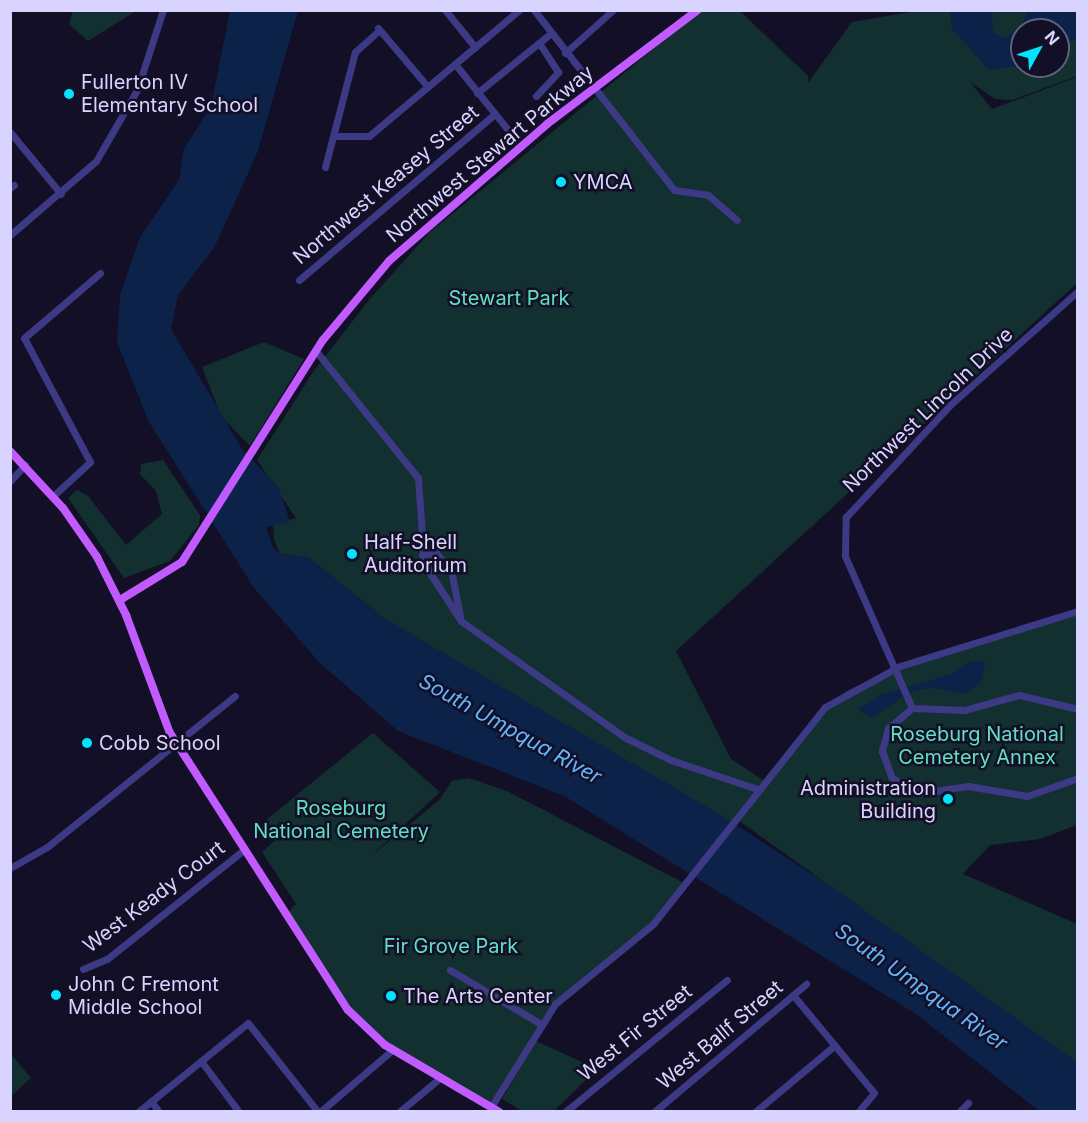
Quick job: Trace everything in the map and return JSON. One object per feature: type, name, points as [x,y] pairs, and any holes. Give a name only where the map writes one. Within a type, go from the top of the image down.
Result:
[{"type":"main road","name":"Northwest Stewart Parkway","points":[[120,600],[167,575],[188,555],[316,351],[410,241],[591,90],[698,10]]},
{"type":"main road","points":[[10,451],[53,495],[92,548],[120,600],[176,743],[348,1010],[392,1050],[495,1109]]},
{"type":"street","points":[[10,235],[91,167],[117,128],[145,70],[163,10]]},
{"type":"street","points":[[445,10],[475,47]]},
{"type":"street","points":[[335,136],[357,140],[369,136],[519,10]]},
{"type":"street","points":[[534,10],[591,90],[674,190],[708,195],[737,220]]},
{"type":"street","points":[[564,53],[613,10]]},
{"type":"street","points":[[325,166],[335,136],[355,52],[378,29],[428,87]]},
{"type":"street","points":[[477,93],[552,33]]},
{"type":"street","points":[[536,96],[560,70],[539,43]]},
{"type":"street","points":[[455,64],[512,135]]},
{"type":"street","name":"Northwest Keasey Street","points":[[299,280],[495,114]]},
{"type":"street","points":[[10,132],[61,194]]},
{"type":"street","points":[[53,495],[90,462],[24,338],[100,273]]},
{"type":"street","name":"Northwest Lincoln Drive","points":[[912,708],[897,668],[845,556],[846,517],[950,405],[1077,291]]},
{"type":"street","points":[[316,351],[418,478],[422,555],[461,621],[624,737],[678,763],[757,789]]},
{"type":"street","points":[[10,481],[25,465]]},
{"type":"street","points":[[422,555],[436,553],[451,570],[461,621]]},
{"type":"street","points":[[495,1109],[541,1024],[568,991],[636,942],[686,884],[757,789],[825,707],[897,668],[1077,611]]},
{"type":"street","points":[[1077,709],[1018,695],[964,710],[912,708],[892,722],[882,743],[886,768],[905,788],[926,793],[977,787],[1027,796],[1077,778]]},
{"type":"street","points":[[10,868],[47,847],[235,696]]},
{"type":"street","name":"West Keady Court","points":[[83,969],[107,959],[244,849]]},
{"type":"street","points":[[450,970],[541,1024]]},
{"type":"street","name":"West Fir Street","points":[[565,1112],[726,980]]},
{"type":"street","name":"West Ballf Street","points":[[654,1112],[806,984]]},
{"type":"street","points":[[793,995],[875,1095],[858,1112]]},
{"type":"street","points":[[138,1112],[201,1061],[252,1024],[319,1112],[392,1050]]},
{"type":"street","points":[[755,1112],[835,1045]]},
{"type":"street","points":[[201,1061],[239,1112]]},
{"type":"street","points":[[399,1112],[440,1078]]},
{"type":"street","points":[[151,1101],[159,1112]]},
{"type":"street","points":[[959,1112],[968,1103]]},
{"type":"green space","points":[[73,10],[136,11],[88,41],[69,24]]},
{"type":"green space","points":[[700,11],[740,11],[808,76],[808,83],[852,22],[917,11],[1077,11],[1077,76],[1012,100],[995,99],[970,82],[992,109],[1077,77],[1077,283],[676,651],[731,759],[763,780],[816,715],[846,691],[881,675],[1077,611],[1077,825],[1040,839],[990,845],[963,874],[1077,924],[1077,1063],[735,818],[714,846],[527,705],[384,618],[309,558],[280,554],[274,540],[273,524],[296,518],[257,460],[313,372],[369,300],[429,233]]},
{"type":"green space","points":[[264,342],[304,359],[250,446],[221,416],[202,367]]},
{"type":"green space","points":[[163,460],[200,515],[199,525],[170,561],[124,578],[68,498],[77,490],[88,496],[126,545],[162,514],[156,491],[140,474],[141,464]]},
{"type":"green space","name":"Fir Grove Park","points":[[373,733],[440,792],[370,857],[439,800],[452,781],[469,778],[507,791],[686,884],[636,942],[561,999],[491,1107],[362,1026],[286,914],[296,904],[262,852],[279,837],[266,820]]},
{"type":"green space","points":[[536,1041],[597,1069],[554,1111],[522,1111],[502,1099]]},
{"type":"green space","points":[[10,1053],[31,1078],[11,1096],[10,1096]]},
{"type":"water","name":"South Umpqua River","points":[[230,11],[298,11],[258,151],[214,248],[178,295],[171,329],[242,449],[279,488],[290,522],[266,527],[273,547],[280,554],[309,558],[384,618],[716,812],[835,889],[1077,1062],[1077,1111],[1039,1111],[916,1014],[564,796],[398,731],[320,663],[254,588],[149,422],[117,342],[120,295],[140,237],[179,180],[184,149],[211,106]]},
{"type":"water","points":[[950,11],[991,11],[994,33],[1005,38],[1010,35],[1010,67],[989,70],[952,29]]},
{"type":"water","points":[[1028,11],[1077,11],[1077,39],[1070,42],[1070,18],[1025,18]]},
{"type":"water","points":[[985,661],[982,681],[965,694],[931,688],[911,692],[871,718],[858,709],[880,695],[951,674],[968,662]]},
{"type":"place","name":"Fullerton IV Elementary School","points":[[69,94]]},
{"type":"place","name":"YMCA","points":[[561,182]]},
{"type":"place","name":"Half-Shell Auditorium","points":[[352,554]]},
{"type":"place","name":"Cobb School","points":[[87,743]]},
{"type":"place","name":"Administration Building","points":[[948,799]]},
{"type":"place","name":"John C Fremont Middle School","points":[[56,995]]},
{"type":"place","name":"The Arts Center","points":[[391,996]]},
{"type":"park label","name":"Stewart Park","points":[[509,298]]},
{"type":"park label","name":"Roseburg National Cemetery Annex","points":[[977,746]]},
{"type":"park label","name":"Roseburg National Cemetery","points":[[341,820]]}]
